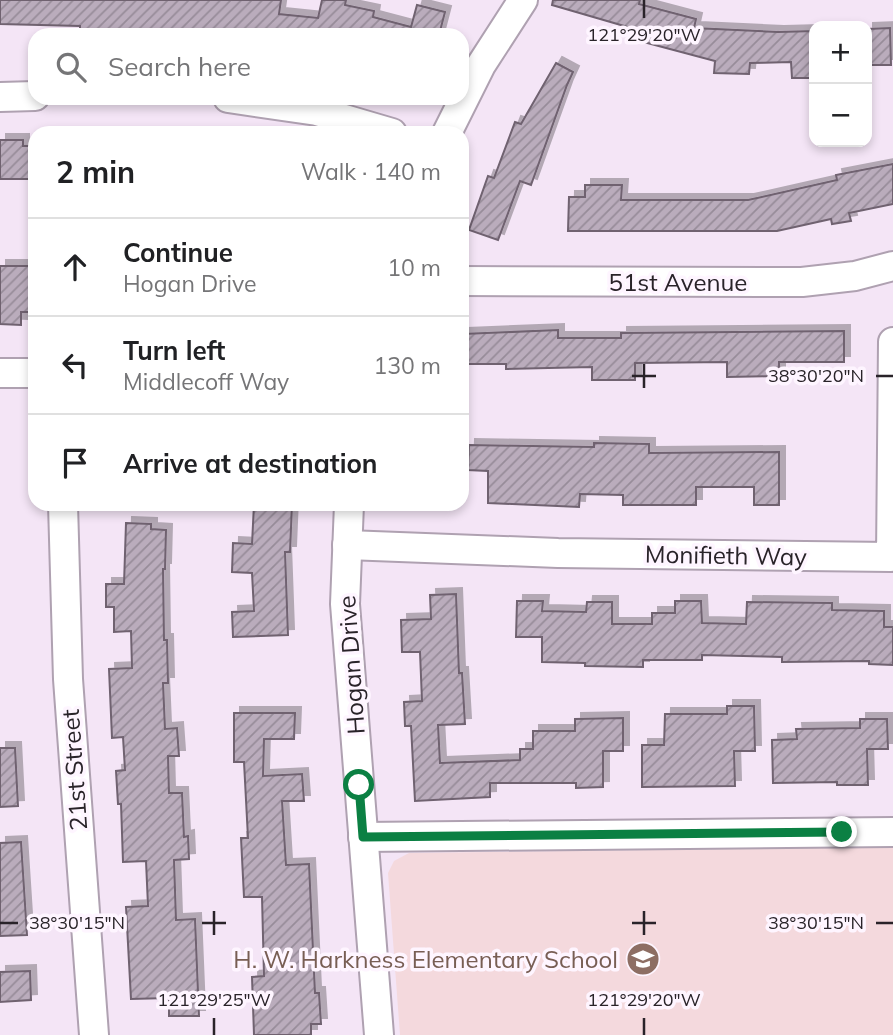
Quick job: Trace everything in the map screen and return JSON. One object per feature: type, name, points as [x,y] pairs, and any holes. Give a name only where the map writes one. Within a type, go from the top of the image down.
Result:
[{"type":"street","points":[[469,89],[481,65],[523,0]]},
{"type":"street","points":[[0,97],[28,96]]},
{"type":"street","points":[[276,105],[317,111],[368,126]]},
{"type":"street","points":[[450,126],[461,105]]},
{"type":"street","name":"51st Avenue","points":[[469,281],[802,282],[855,276],[893,266]]},
{"type":"street","name":"Monifieth Way","points":[[347,545],[558,553],[891,557],[893,342]]},
{"type":"street","points":[[0,373],[28,373]]},
{"type":"street","name":"21st Street","points":[[63,511],[68,679],[94,1035]]},
{"type":"street","name":"Hogan Drive","points":[[349,511],[345,604],[379,1035]]},
{"type":"street","points":[[363,837],[893,832]]},
{"type":"shaded area","name":"H. W. Harkness Elementary School","points":[[893,847],[893,1035],[400,1035],[388,873],[394,861],[409,853]]},
{"type":"building","points":[[0,0],[281,0],[279,14],[318,18],[322,0],[346,0],[345,5],[374,11],[373,17],[411,27],[417,5],[445,12],[441,28],[80,28],[0,24]]},
{"type":"building","points":[[553,0],[640,0],[639,4],[696,19],[694,28],[809,31],[809,78],[792,78],[791,62],[750,63],[749,74],[714,73],[715,61],[636,40],[638,30],[552,5]]},
{"type":"building","points":[[890,28],[891,65],[872,65],[872,29]]},
{"type":"building","points":[[556,63],[573,72],[531,185],[520,181],[498,240],[469,230],[488,176],[494,178],[515,122],[521,124]]},
{"type":"building","points":[[0,140],[23,140],[23,146],[28,146],[28,179],[0,179]]},
{"type":"building","points":[[893,164],[893,204],[849,213],[851,221],[832,224],[831,219],[777,231],[568,231],[569,197],[585,197],[585,185],[622,185],[621,200],[748,200],[837,180],[836,175]]},
{"type":"building","points":[[0,266],[28,266],[28,312],[21,312],[21,325],[0,324]]},
{"type":"building","points":[[558,330],[558,338],[621,338],[621,333],[844,331],[844,362],[779,362],[779,376],[727,377],[727,362],[635,363],[635,380],[592,380],[592,367],[506,369],[506,364],[469,364],[469,334]]},
{"type":"building","points":[[594,443],[649,444],[649,453],[779,452],[779,505],[754,505],[754,487],[696,487],[696,505],[623,505],[623,495],[580,494],[579,507],[488,503],[488,471],[469,470],[469,445],[594,447]]},
{"type":"building","points":[[254,511],[292,511],[290,552],[285,552],[288,635],[233,637],[232,612],[254,611],[252,573],[232,572],[233,543],[252,544]]},
{"type":"building","points":[[126,523],[151,524],[151,529],[166,530],[163,569],[164,640],[167,640],[168,683],[163,683],[165,729],[177,728],[179,756],[168,756],[169,793],[182,793],[184,837],[188,836],[189,859],[174,860],[176,920],[195,919],[199,1016],[169,1016],[169,998],[131,999],[126,907],[148,906],[146,861],[123,862],[121,804],[118,804],[116,771],[125,770],[123,737],[112,738],[109,669],[132,668],[131,631],[114,632],[114,607],[106,607],[106,584],[124,584]]},
{"type":"building","points":[[456,594],[459,673],[462,673],[465,724],[438,725],[440,763],[520,760],[520,749],[533,749],[533,731],[575,731],[575,719],[623,718],[623,751],[603,751],[603,787],[576,788],[576,783],[490,783],[490,797],[415,801],[411,726],[405,726],[404,702],[422,701],[420,652],[402,652],[401,620],[431,619],[430,595]]},
{"type":"building","points":[[517,601],[543,601],[542,611],[586,612],[587,602],[612,602],[612,624],[652,624],[652,613],[675,613],[675,601],[701,601],[702,623],[746,624],[747,602],[832,603],[832,610],[884,611],[884,627],[893,627],[893,665],[869,664],[869,661],[782,662],[782,657],[702,655],[702,660],[643,660],[643,667],[542,662],[542,637],[516,637]]},
{"type":"building","points":[[727,706],[754,706],[755,751],[734,751],[735,786],[642,787],[642,745],[664,745],[665,714],[727,714]]},
{"type":"building","points":[[234,713],[295,713],[294,739],[264,739],[263,776],[302,774],[304,801],[282,801],[286,865],[309,864],[315,993],[319,993],[321,1024],[311,1024],[311,1035],[254,1035],[252,977],[264,976],[262,897],[244,897],[241,838],[248,838],[244,762],[234,762]]},
{"type":"building","points":[[860,719],[887,719],[888,749],[867,749],[868,785],[837,785],[837,782],[773,783],[772,740],[797,739],[796,729],[860,728]]},
{"type":"building","points":[[0,748],[15,748],[18,806],[0,807]]},
{"type":"building","points":[[21,842],[27,935],[0,936],[0,843]]},
{"type":"building","points":[[30,971],[31,1000],[0,1002],[0,972]]},
{"type":"place","name":"H. W. Harkness Elementary School","points":[[643,959]]},
{"type":"route","points":[[359,785],[363,837],[842,832]]}]
